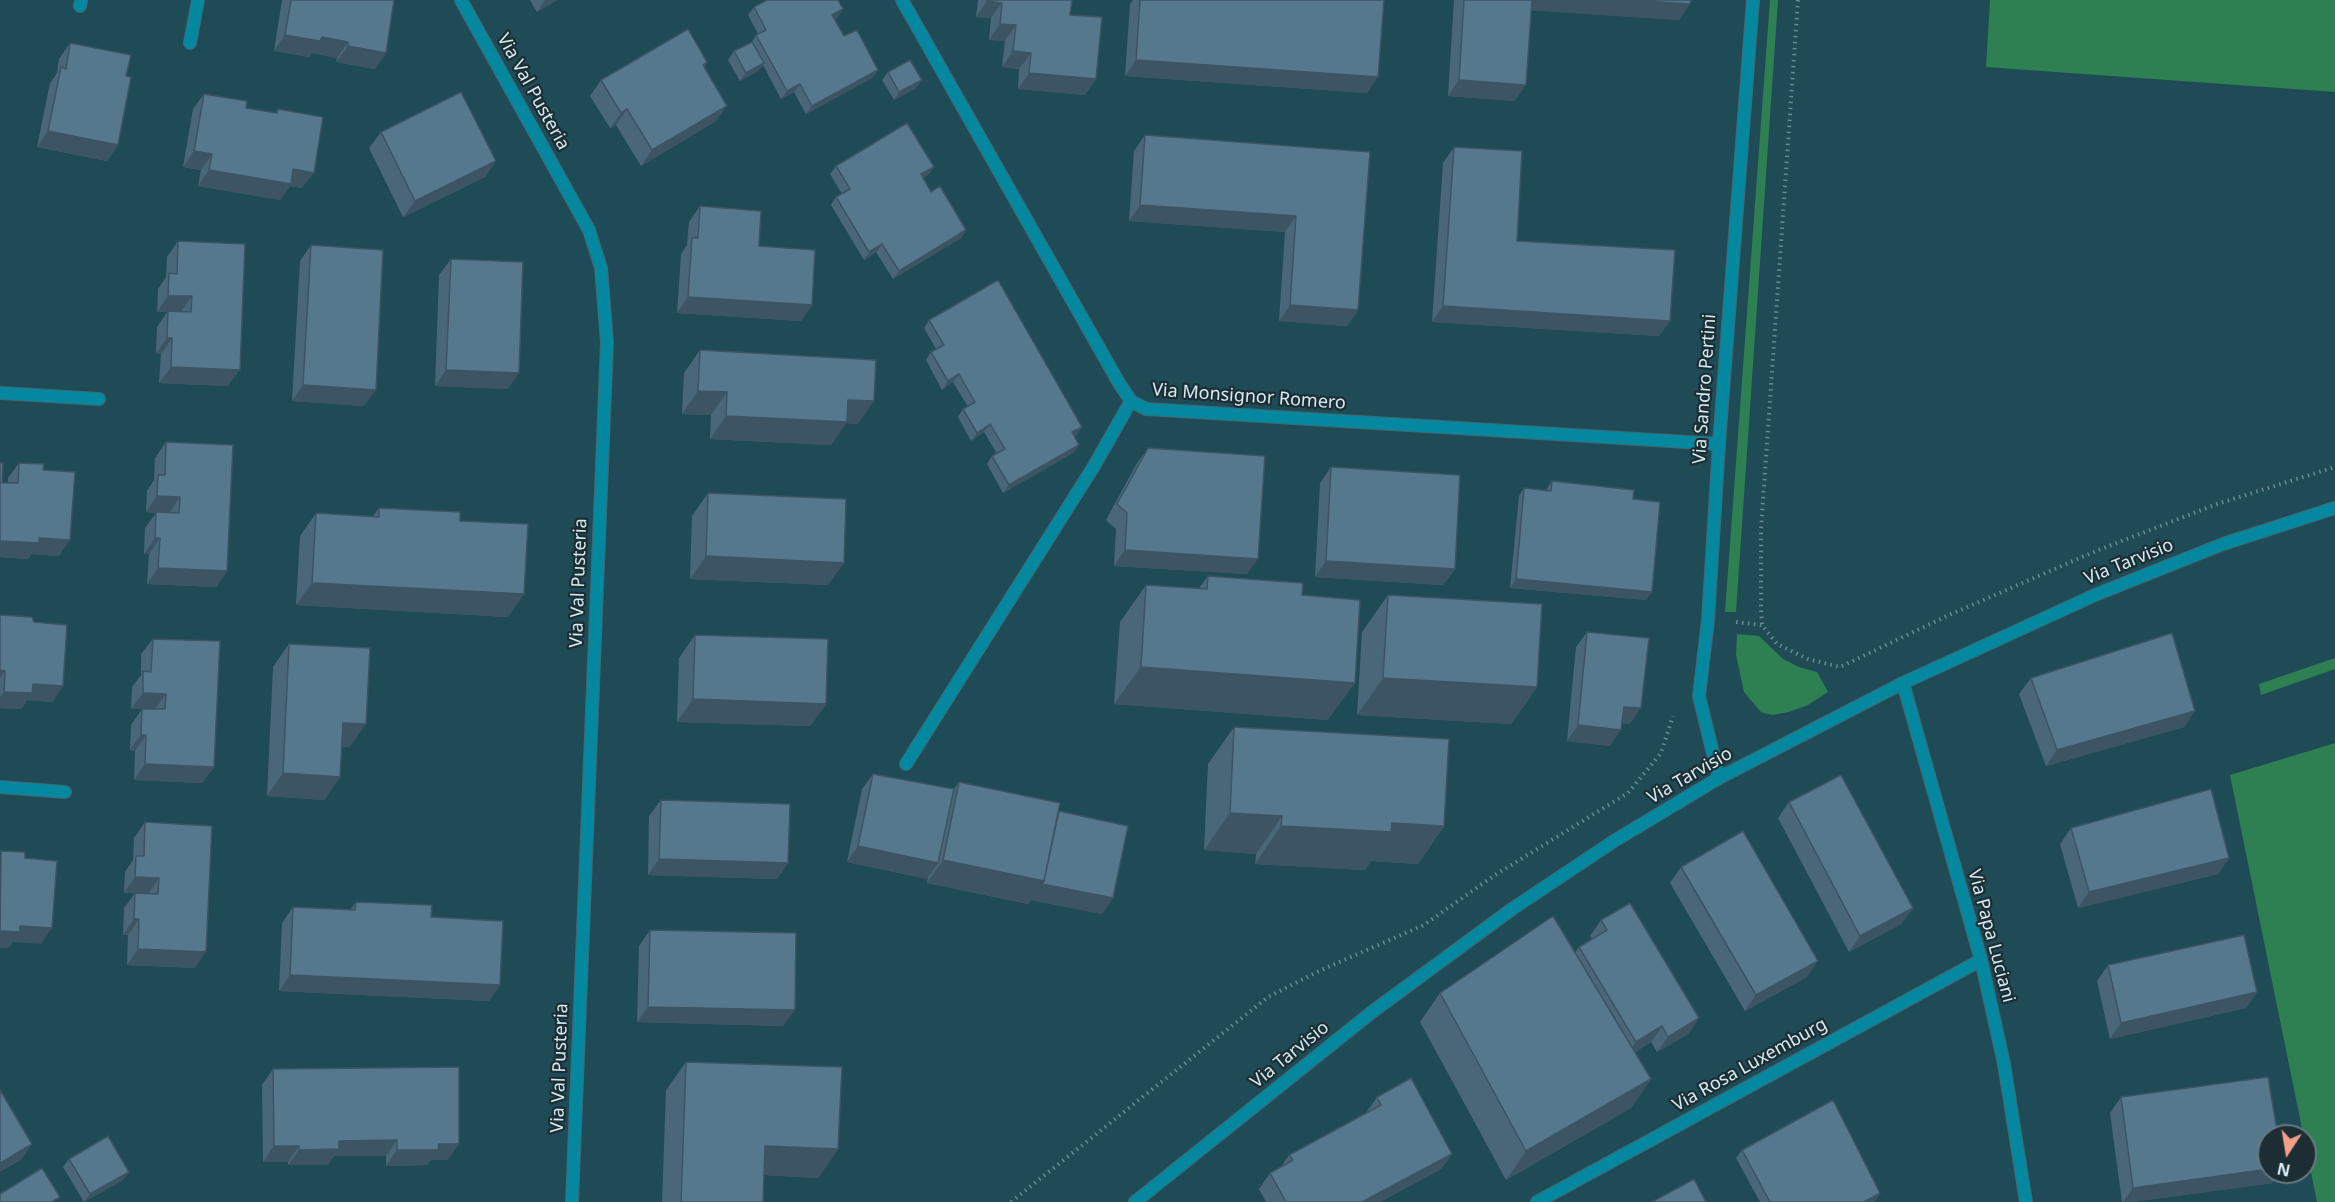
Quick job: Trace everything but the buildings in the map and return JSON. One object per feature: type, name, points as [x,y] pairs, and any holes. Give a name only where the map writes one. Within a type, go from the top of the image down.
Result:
[{"type":"street","points":[[190,44],[198,0]]},
{"type":"street","name":"Via Val Pusteria","points":[[461,0],[589,230],[601,268],[607,342],[572,1202]]},
{"type":"street","name":"Via Monsignor Romero","points":[[902,0],[1131,401],[1146,409],[1170,412],[1719,444]]},
{"type":"street","name":"Via Sandro Pertini","points":[[1719,778],[1699,696],[1708,620],[1753,0]]},
{"type":"street","points":[[0,393],[99,399]]},
{"type":"street","points":[[906,764],[1088,476],[1131,401]]},
{"type":"street","name":"Via Tarvisio","points":[[1135,1202],[1372,1012],[1512,909],[1614,841],[1719,778],[1904,683],[2106,590],[2223,544],[2335,508]]},
{"type":"street","name":"Via Papa Luciani","points":[[1904,683],[1981,960],[2004,1064],[2026,1202]]},
{"type":"street","points":[[0,787],[65,792]]},
{"type":"street","name":"Via Rosa Luxemburg","points":[[1537,1202],[1981,960]]},
{"type":"path","points":[[1798,0],[1761,529],[1762,625],[1777,644],[1808,659],[1840,667],[1949,615],[2096,551],[2217,504],[2335,466]]},
{"type":"path","points":[[1708,620],[1762,625]]},
{"type":"path","points":[[1011,1202],[1268,997],[1319,971],[1425,925],[1495,875],[1628,793],[1661,753],[1674,714]]},
{"type":"green space","points":[[1770,0],[1778,0],[1736,612],[1725,612]]},
{"type":"green space","points":[[1990,0],[2335,0],[2335,92],[1986,67]]},
{"type":"green space","points":[[1737,634],[1759,636],[1783,659],[1817,672],[1828,692],[1808,705],[1789,712],[1772,715],[1761,712],[1744,692],[1736,655]]},
{"type":"green space","points":[[2335,658],[2335,669],[2261,695],[2259,684]]},
{"type":"green space","points":[[2335,743],[2335,1202],[2317,1202],[2313,1184],[2317,1184],[2317,1124],[2301,1124],[2230,775]]}]
